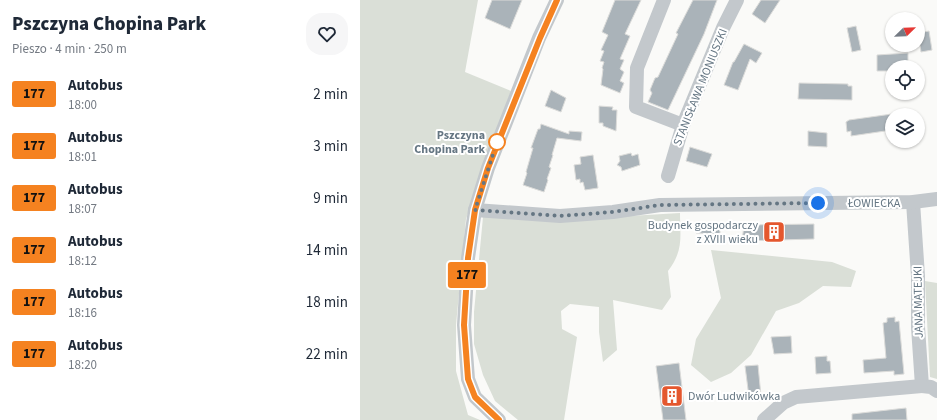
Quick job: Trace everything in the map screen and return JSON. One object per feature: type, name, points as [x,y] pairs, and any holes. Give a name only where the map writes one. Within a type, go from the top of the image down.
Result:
[{"type":"street","points":[[499,420],[475,397],[467,371],[464,325],[468,258],[475,210],[488,168],[540,38],[557,0]]},
{"type":"street","points":[[664,0],[637,68],[636,107],[683,125]]},
{"type":"street","name":"STANISŁAWA MONIUSZKI","points":[[668,176],[683,125],[737,0]]},
{"type":"street","name":"ŁOWIECKA","points":[[475,210],[560,216],[613,212],[660,205],[913,202],[937,199]]},
{"type":"street","name":"JANA MATEJKI","points":[[913,202],[918,276],[918,327],[922,386]]},
{"type":"street","points":[[764,420],[783,403],[796,397],[922,386],[931,387],[937,391]]},
{"type":"shaded area","points":[[360,0],[478,0],[465,72],[511,91],[466,219],[456,325],[456,371],[468,415],[480,420],[360,420]]},
{"type":"shaded area","points":[[680,213],[679,250],[668,271],[671,297],[662,310],[613,300],[617,350],[603,362],[599,332],[599,307],[570,304],[561,311],[562,329],[577,337],[564,420],[518,420],[495,401],[483,375],[474,344],[474,312],[483,217],[612,217]]},
{"type":"shaded area","points":[[711,250],[832,262],[856,271],[851,287],[823,286],[799,303],[776,311],[751,355],[731,373],[711,382],[691,365],[696,339],[721,298]]},
{"type":"shaded area","points":[[925,281],[937,283],[937,379],[930,377]]},
{"type":"building","points":[[492,0],[522,0],[510,29],[485,18]]},
{"type":"building","points":[[615,0],[641,0],[625,34],[630,36],[620,59],[624,60],[620,69],[624,72],[620,81],[624,83],[620,93],[601,85],[602,68],[604,62],[600,61],[604,51],[601,50],[608,35],[602,32]]},
{"type":"building","points":[[693,0],[717,0],[704,34],[668,110],[648,102],[652,93],[650,90],[655,78],[658,77],[678,34],[676,33]]},
{"type":"building","points":[[761,0],[780,0],[765,23],[752,14]]},
{"type":"building","points":[[856,26],[861,50],[852,52],[847,28]]},
{"type":"building","points":[[929,31],[932,50],[925,51],[925,32]]},
{"type":"building","points":[[744,44],[762,53],[756,63],[750,59],[738,90],[724,85],[733,62]]},
{"type":"building","points":[[908,53],[908,60],[885,60],[885,71],[877,71],[877,55]]},
{"type":"building","points":[[799,83],[848,84],[848,86],[852,86],[852,100],[798,99]]},
{"type":"building","points":[[551,90],[566,98],[561,112],[545,106]]},
{"type":"building","points":[[599,106],[613,107],[612,110],[617,110],[616,131],[603,126],[603,123],[599,123]]},
{"type":"building","points":[[885,115],[885,131],[851,136],[851,131],[847,132],[846,122],[849,120]]},
{"type":"building","points":[[541,124],[569,134],[569,131],[582,132],[581,141],[557,138],[544,192],[523,185],[533,148],[531,148]]},
{"type":"building","points":[[808,131],[827,133],[827,147],[808,146]]},
{"type":"building","points":[[690,147],[712,154],[707,167],[686,161]]},
{"type":"building","points":[[631,153],[632,156],[638,154],[640,165],[622,171],[621,167],[617,165],[620,161],[619,156]]},
{"type":"building","points":[[593,155],[598,188],[585,190],[583,182],[580,183],[580,179],[576,180],[574,165],[581,164],[580,157]]},
{"type":"building","points":[[696,223],[720,224],[720,234],[696,233]]},
{"type":"building","name":"Budynek gospodarczy z XVIII wieku","points":[[814,224],[814,239],[742,241],[744,225]]},
{"type":"building","points":[[895,317],[895,322],[899,321],[904,374],[894,375],[894,371],[864,373],[863,360],[886,358],[883,323],[887,322],[887,318]]},
{"type":"building","points":[[791,336],[792,353],[774,354],[771,337]]},
{"type":"building","points":[[827,356],[827,361],[830,361],[831,373],[816,374],[815,357]]},
{"type":"building","name":"Dwór Ludwikówka","points":[[679,363],[686,420],[663,420],[656,366]]},
{"type":"building","points":[[758,365],[761,396],[749,397],[745,366]]},
{"type":"building","points":[[906,408],[907,420],[852,420],[852,414]]},
{"type":"bus line","name":"177","points":[[499,420],[475,397],[468,379],[464,325],[468,258],[475,210],[488,168],[504,124],[557,0]]},
{"type":"place","name":"Pszczyna Chopina Park","points":[[497,142]]},
{"type":"place","name":"Budynek gospodarczy z XVIII wieku","points":[[774,232]]},
{"type":"place","name":"Dwór Ludwikówka","points":[[672,396]]},
{"type":"route","points":[[497,142],[475,210],[560,216],[613,212],[660,205],[818,203]]}]
